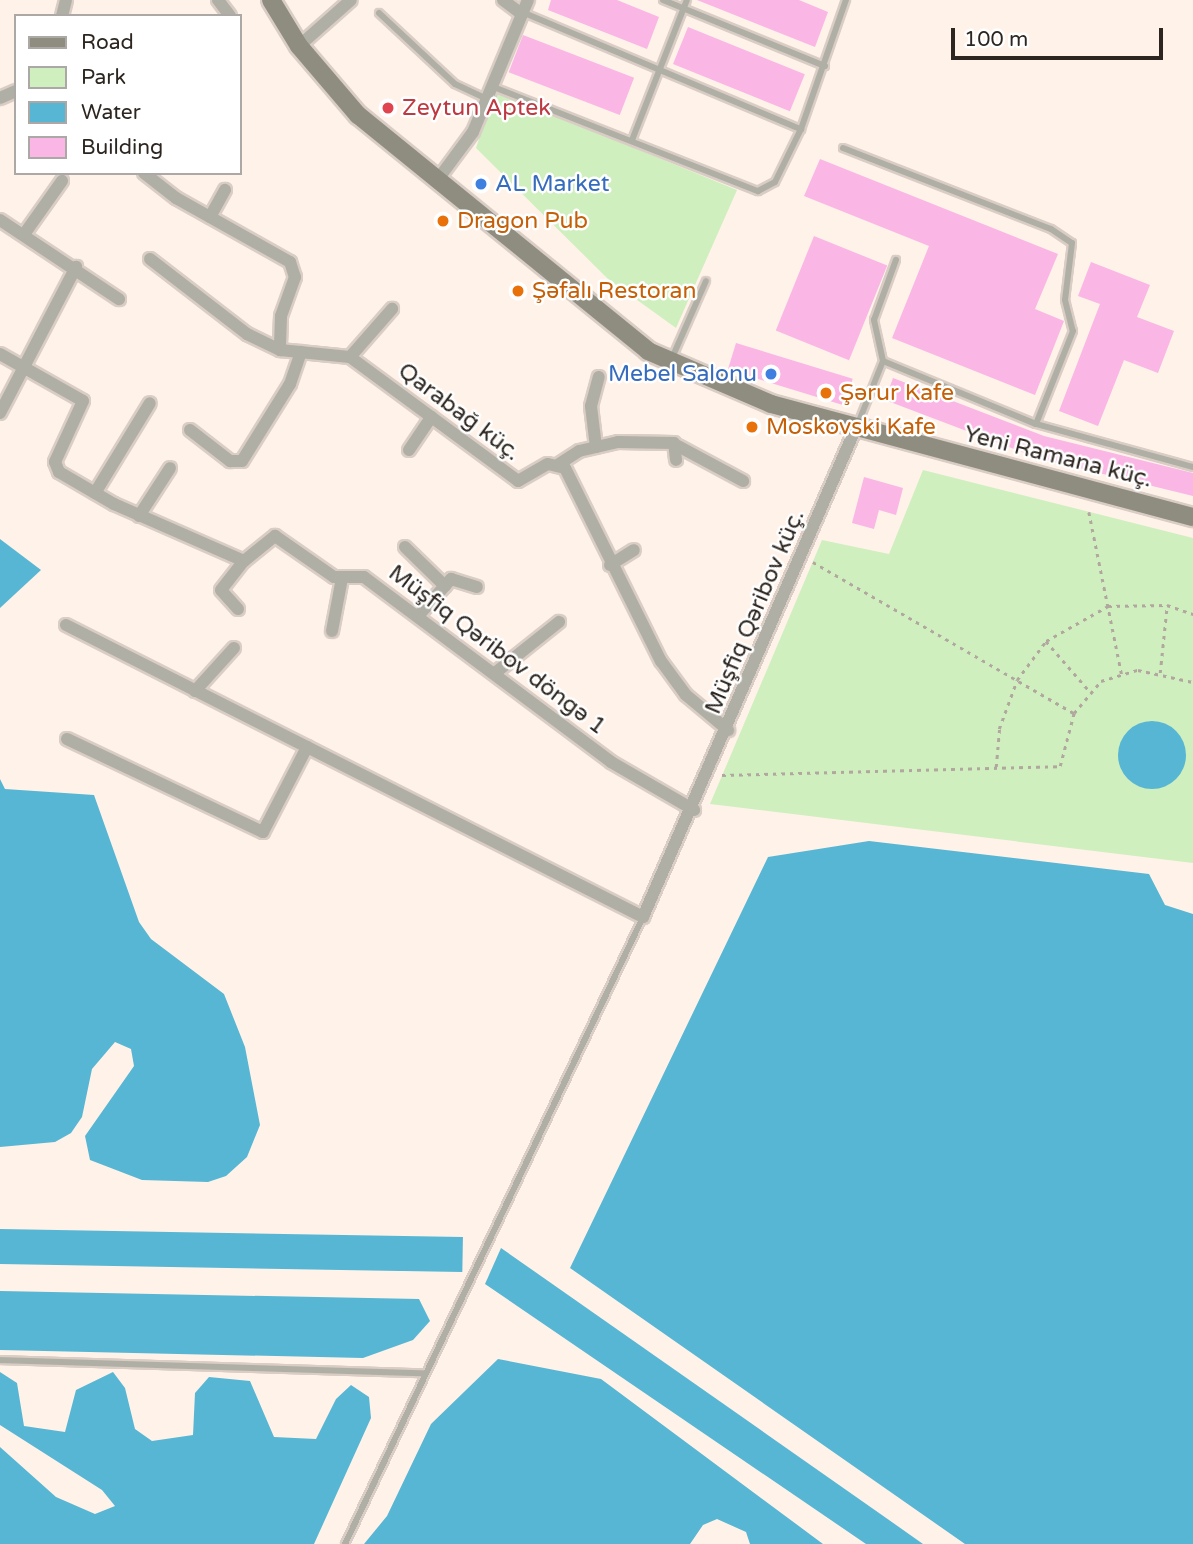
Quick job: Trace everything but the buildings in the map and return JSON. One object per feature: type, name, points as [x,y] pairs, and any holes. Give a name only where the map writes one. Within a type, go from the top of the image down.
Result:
[{"type":"street","name":"Yeni Ramana küç.","points":[[271,0],[299,46],[358,115],[619,332],[670,363],[724,387],[856,430],[1193,517]]},
{"type":"street","points":[[299,46],[351,0]]},
{"type":"street","points":[[503,0],[519,12]]},
{"type":"street","points":[[436,182],[467,143],[519,12],[528,0]]},
{"type":"street","points":[[147,175],[295,269],[281,316],[280,350]]},
{"type":"street","points":[[25,233],[62,181]]},
{"type":"street","points":[[210,217],[225,190]]},
{"type":"street","points":[[2,225],[25,233],[119,299]]},
{"type":"street","points":[[150,259],[247,334],[280,350],[350,357],[392,309]]},
{"type":"street","points":[[0,413],[76,267]]},
{"type":"street","points":[[190,430],[230,461],[242,461],[290,384],[301,352]]},
{"type":"street","points":[[0,355],[83,401],[55,467],[95,493],[139,516],[244,561],[221,590],[238,610]]},
{"type":"street","name":"Qarabağ küç.","points":[[350,357],[518,481],[559,464]]},
{"type":"street","points":[[596,447],[592,406],[599,377]]},
{"type":"street","points":[[95,493],[150,403]]},
{"type":"street","points":[[409,450],[431,417]]},
{"type":"street","name":"Müşfiq Qəribov küç.","points":[[643,917],[694,810],[856,430]]},
{"type":"street","points":[[676,460],[678,446]]},
{"type":"street","points":[[728,730],[686,695],[667,669],[559,464],[596,447],[678,446],[743,481]]},
{"type":"street","points":[[139,516],[170,468]]},
{"type":"street","name":"Müşfiq Qəribov döngə 1","points":[[244,561],[275,536],[342,578],[364,577],[611,762],[694,810]]},
{"type":"street","points":[[405,547],[444,586]]},
{"type":"street","points":[[610,565],[634,550]]},
{"type":"street","points":[[332,631],[342,578]]},
{"type":"street","points":[[418,616],[444,586],[457,579],[477,587]]},
{"type":"street","points":[[495,673],[559,622]]},
{"type":"street","points":[[66,625],[643,917]]},
{"type":"street","points":[[195,691],[234,648]]},
{"type":"street","points":[[67,738],[262,832],[307,747]]},
{"type":"lane","points":[[663,0],[825,66]]},
{"type":"lane","points":[[632,139],[687,0]]},
{"type":"lane","points":[[490,85],[758,191],[775,182],[801,129],[846,0]]},
{"type":"lane","points":[[519,12],[801,129]]},
{"type":"lane","points":[[379,13],[455,84],[485,98]]},
{"type":"lane","points":[[843,148],[1051,229],[1072,243],[1065,300],[1073,331],[1036,424]]},
{"type":"lane","points":[[856,430],[883,361],[874,320],[896,260]]},
{"type":"lane","points":[[670,363],[706,281]]},
{"type":"lane","points":[[883,361],[1036,424],[1193,467]]},
{"type":"lane","points":[[345,1544],[643,917]]},
{"type":"lane","points":[[0,1360],[425,1373]]},
{"type":"path","points":[[1090,512],[1122,675]]},
{"type":"path","points":[[812,562],[1074,713]]},
{"type":"path","points":[[1160,673],[1167,605]]},
{"type":"path","points":[[996,767],[999,729],[1017,680],[1046,641],[1108,606],[1167,605],[1193,614]]},
{"type":"path","points":[[1046,641],[1091,693]]},
{"type":"path","points":[[722,775],[1060,766],[1074,713],[1091,693],[1122,675],[1160,673],[1193,682]]},
{"type":"green space","points":[[495,91],[737,190],[676,328],[608,279],[476,148]]},
{"type":"green space","points":[[923,470],[1193,538],[1193,863],[710,804],[822,540],[889,554]]},
{"type":"water","points":[[0,539],[41,570],[0,608]]},
{"type":"water","points":[[1159,721],[1180,736],[1186,748],[1184,768],[1176,779],[1159,789],[1145,789],[1128,779],[1120,768],[1118,748],[1128,731],[1139,723]]},
{"type":"water","points":[[0,779],[5,789],[94,795],[139,922],[151,939],[224,994],[245,1047],[260,1125],[247,1157],[226,1176],[208,1182],[142,1180],[90,1160],[85,1136],[134,1066],[131,1049],[115,1042],[92,1069],[82,1117],[71,1133],[55,1142],[0,1147]]},
{"type":"water","points":[[869,841],[1149,874],[1165,905],[1193,914],[1193,1544],[965,1544],[570,1268],[768,857]]},
{"type":"water","points":[[0,1229],[463,1237],[462,1272],[0,1264]]},
{"type":"water","points":[[501,1248],[923,1544],[866,1544],[485,1284]]},
{"type":"water","points":[[0,1291],[419,1299],[430,1321],[413,1340],[363,1358],[0,1350]]},
{"type":"water","points":[[498,1359],[601,1379],[823,1544],[750,1544],[746,1532],[717,1519],[703,1525],[690,1544],[364,1544],[387,1516],[431,1424]]},
{"type":"water","points":[[0,1372],[17,1383],[24,1426],[65,1432],[76,1390],[113,1372],[125,1388],[135,1429],[152,1441],[193,1435],[195,1393],[209,1377],[250,1381],[274,1437],[316,1439],[336,1399],[351,1385],[369,1397],[371,1418],[314,1544],[0,1544],[0,1447],[56,1497],[95,1514],[115,1506],[102,1490],[0,1425]]},
{"type":"place","name":"Zeytun Aptek","points":[[388,108]]},
{"type":"place","name":"AL Market","points":[[481,184]]},
{"type":"place","name":"Dragon Pub","points":[[443,221]]},
{"type":"place","name":"Şəfalı Restoran","points":[[518,291]]},
{"type":"place","name":"Mebel Salonu","points":[[771,374]]},
{"type":"place","name":"Şərur Kafe","points":[[826,393]]},
{"type":"place","name":"Moskovski Kafe","points":[[752,427]]}]
